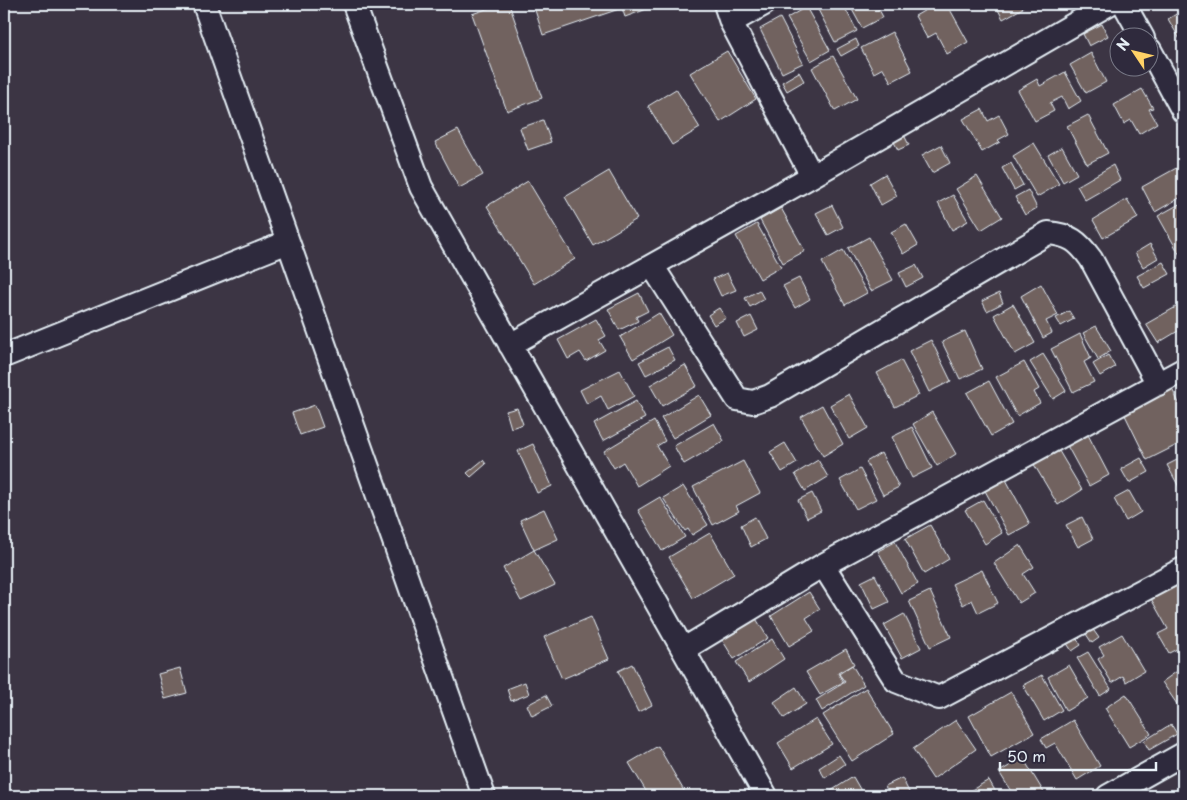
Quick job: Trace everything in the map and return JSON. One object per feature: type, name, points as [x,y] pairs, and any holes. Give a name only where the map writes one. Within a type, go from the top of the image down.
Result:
[{"type":"street","points":[[204,4],[484,796]]},
{"type":"street","points":[[354,4],[422,187],[766,796]]},
{"type":"street","points":[[764,4],[728,13],[812,176]]},
{"type":"street","points":[[510,345],[653,267],[1109,4]]},
{"type":"street","points":[[1124,4],[1137,28]]},
{"type":"street","points":[[1160,68],[1183,111]]},
{"type":"street","points":[[653,267],[736,400],[753,402],[770,396],[1048,233],[1064,234],[1082,247],[1091,259],[1158,384]]},
{"type":"street","points":[[4,356],[288,242]]},
{"type":"street","points":[[684,649],[823,565],[1183,370]]},
{"type":"street","points":[[823,565],[896,681],[939,698],[1183,569]]},
{"type":"street","points":[[1108,796],[1183,754]]},
{"type":"building","points":[[501,4],[509,4],[542,98],[507,111],[472,14]]},
{"type":"building","points":[[533,4],[658,5],[625,17],[622,8],[543,35]]},
{"type":"building","points":[[815,4],[843,4],[857,31],[835,42]]},
{"type":"building","points":[[849,4],[876,4],[883,17],[862,28]]},
{"type":"building","points":[[936,4],[947,4],[968,42],[947,54],[936,33],[927,38],[915,16]]},
{"type":"building","points":[[995,4],[1020,4],[1023,8],[1003,19]]},
{"type":"building","points":[[806,7],[830,50],[811,61],[787,18]]},
{"type":"building","points":[[1183,10],[1183,40],[1181,41],[1168,19]]},
{"type":"building","points":[[780,18],[803,63],[782,73],[760,29]]},
{"type":"building","points":[[1102,24],[1108,36],[1089,46],[1083,34]]},
{"type":"building","points":[[892,32],[912,71],[891,82],[883,68],[874,73],[861,48]]},
{"type":"building","points":[[856,39],[859,46],[841,56],[837,49]]},
{"type":"building","points":[[727,51],[756,99],[720,122],[690,73]]},
{"type":"building","points":[[1091,53],[1106,82],[1086,93],[1070,65]]},
{"type":"building","points":[[833,56],[857,99],[835,111],[812,68]]},
{"type":"building","points":[[799,72],[804,81],[787,91],[782,82]]},
{"type":"building","points":[[1065,72],[1081,101],[1068,109],[1062,97],[1050,103],[1054,111],[1035,121],[1018,90],[1037,79],[1040,86]]},
{"type":"building","points":[[676,89],[700,128],[672,145],[648,106]]},
{"type":"building","points":[[1142,89],[1153,108],[1149,109],[1157,123],[1139,134],[1131,120],[1124,124],[1114,105]]},
{"type":"building","points":[[982,109],[988,121],[999,115],[1009,134],[998,140],[1000,142],[982,152],[963,119]]},
{"type":"building","points":[[1088,115],[1108,153],[1087,164],[1067,126]]},
{"type":"building","points":[[543,120],[551,142],[528,150],[520,128]]},
{"type":"building","points":[[458,130],[483,175],[459,188],[435,142]]},
{"type":"building","points":[[903,133],[909,145],[898,150],[892,138]]},
{"type":"building","points":[[1034,143],[1059,184],[1037,197],[1013,156]]},
{"type":"building","points":[[941,145],[950,163],[932,173],[922,155]]},
{"type":"building","points":[[1062,147],[1077,174],[1063,182],[1048,155]]},
{"type":"building","points":[[1011,163],[1023,185],[1014,190],[1002,168]]},
{"type":"building","points":[[1113,165],[1120,180],[1085,200],[1077,186]]},
{"type":"building","points":[[1180,166],[1183,172],[1183,196],[1155,212],[1142,187]]},
{"type":"building","points":[[609,171],[637,219],[593,245],[565,197]]},
{"type":"building","points":[[885,174],[897,196],[881,205],[870,183]]},
{"type":"building","points":[[977,176],[1002,217],[981,230],[956,189]]},
{"type":"building","points":[[528,181],[575,259],[534,284],[487,206]]},
{"type":"building","points":[[1028,190],[1037,208],[1025,215],[1015,197]]},
{"type":"building","points":[[953,195],[968,221],[952,230],[938,203]]},
{"type":"building","points":[[1127,199],[1138,218],[1103,238],[1093,220]]},
{"type":"building","points":[[1183,202],[1183,256],[1181,257],[1158,216]]},
{"type":"building","points":[[832,205],[843,227],[828,235],[816,213]]},
{"type":"building","points":[[781,208],[805,251],[783,263],[760,220]]},
{"type":"building","points":[[757,224],[781,267],[760,279],[736,236]]},
{"type":"building","points":[[906,224],[918,245],[903,254],[891,232]]},
{"type":"building","points":[[869,237],[893,280],[871,291],[848,248]]},
{"type":"building","points":[[1150,244],[1158,258],[1143,267],[1135,253]]},
{"type":"building","points":[[843,250],[867,293],[845,305],[822,262]]},
{"type":"building","points":[[1163,262],[1170,274],[1144,288],[1137,276]]},
{"type":"building","points":[[916,265],[923,278],[906,287],[899,273]]},
{"type":"building","points":[[727,273],[736,290],[721,296],[713,279]]},
{"type":"building","points":[[799,278],[810,299],[795,308],[783,286]]},
{"type":"building","points":[[1041,284],[1058,315],[1046,321],[1052,333],[1043,338],[1021,296]]},
{"type":"building","points":[[759,290],[764,299],[750,307],[745,298]]},
{"type":"building","points":[[639,293],[648,311],[636,317],[638,321],[619,330],[608,309]]},
{"type":"building","points":[[999,293],[1003,303],[987,311],[982,301]]},
{"type":"building","points":[[1183,303],[1183,328],[1158,343],[1146,324]]},
{"type":"building","points":[[1013,304],[1035,343],[1015,354],[994,315]]},
{"type":"building","points":[[719,308],[726,318],[714,325],[708,315]]},
{"type":"building","points":[[1069,311],[1074,319],[1061,326],[1056,318]]},
{"type":"building","points":[[659,313],[672,335],[633,359],[620,337]]},
{"type":"building","points":[[751,316],[758,330],[744,337],[737,323]]},
{"type":"building","points":[[596,319],[606,336],[599,340],[605,350],[586,361],[580,352],[568,359],[558,340]]},
{"type":"building","points":[[1096,326],[1111,351],[1098,359],[1083,333]]},
{"type":"building","points":[[965,331],[982,369],[960,379],[942,342]]},
{"type":"building","points":[[1080,334],[1091,358],[1084,362],[1094,382],[1073,392],[1051,349]]},
{"type":"building","points":[[931,340],[951,381],[929,392],[909,351]]},
{"type":"building","points":[[668,347],[675,360],[646,375],[639,362]]},
{"type":"building","points":[[1043,354],[1066,391],[1053,399],[1030,362]]},
{"type":"building","points":[[1108,355],[1115,367],[1100,376],[1093,364]]},
{"type":"building","points":[[901,360],[919,395],[895,407],[877,373]]},
{"type":"building","points":[[1024,362],[1039,389],[1034,392],[1040,403],[1017,416],[996,377]]},
{"type":"building","points":[[685,365],[697,386],[662,406],[650,385]]},
{"type":"building","points":[[620,370],[634,396],[608,410],[601,396],[587,404],[580,390]]},
{"type":"building","points":[[989,381],[1012,424],[991,436],[967,393]]},
{"type":"building","points":[[1171,387],[1183,411],[1183,442],[1147,460],[1123,411]]},
{"type":"building","points":[[849,394],[868,428],[849,439],[830,405]]},
{"type":"building","points":[[699,395],[711,415],[673,438],[661,418]]},
{"type":"building","points":[[636,401],[645,418],[603,441],[594,424]]},
{"type":"building","points":[[315,405],[323,427],[300,435],[292,413]]},
{"type":"building","points":[[822,405],[843,444],[823,456],[801,417]]},
{"type":"building","points":[[517,408],[523,424],[511,428],[506,411]]},
{"type":"building","points":[[932,412],[956,454],[937,466],[913,424]]},
{"type":"building","points":[[654,421],[665,441],[657,446],[669,466],[637,486],[623,462],[614,468],[604,451]]},
{"type":"building","points":[[714,423],[724,441],[684,464],[674,446]]},
{"type":"building","points":[[912,427],[932,468],[912,478],[892,437]]},
{"type":"building","points":[[1085,429],[1109,475],[1089,486],[1064,440]]},
{"type":"building","points":[[785,443],[797,463],[782,472],[770,452]]},
{"type":"building","points":[[533,444],[552,486],[537,493],[518,451]]},
{"type":"building","points":[[1056,446],[1082,490],[1058,505],[1032,461]]},
{"type":"building","points":[[881,453],[899,487],[883,495],[866,462]]},
{"type":"building","points":[[1183,457],[1183,485],[1179,487],[1167,465]]},
{"type":"building","points":[[1141,458],[1149,472],[1129,483],[1121,469]]},
{"type":"building","points":[[483,460],[486,464],[471,477],[467,473]]},
{"type":"building","points":[[818,460],[828,477],[805,491],[795,474]]},
{"type":"building","points":[[743,461],[760,493],[736,506],[739,511],[713,525],[693,487]]},
{"type":"building","points":[[860,469],[876,499],[856,509],[840,480]]},
{"type":"building","points":[[1004,476],[1030,524],[1009,535],[983,487]]},
{"type":"building","points":[[683,486],[708,525],[692,535],[688,529],[685,531],[663,498]]},
{"type":"building","points":[[1129,491],[1141,512],[1126,521],[1114,499]]},
{"type":"building","points":[[812,493],[821,511],[807,518],[798,500]]},
{"type":"building","points":[[660,497],[685,537],[662,551],[638,510]]},
{"type":"building","points":[[983,500],[1002,533],[985,544],[965,510]]},
{"type":"building","points":[[544,509],[558,539],[534,550],[520,520]]},
{"type":"building","points":[[755,517],[766,539],[751,547],[741,525]]},
{"type":"building","points":[[1082,517],[1093,539],[1078,547],[1066,525]]},
{"type":"building","points":[[930,525],[949,559],[924,574],[905,539]]},
{"type":"building","points":[[710,533],[734,574],[693,598],[669,557]]},
{"type":"building","points":[[895,542],[918,584],[901,593],[878,551]]},
{"type":"building","points":[[1020,545],[1034,567],[1023,574],[1035,593],[1019,603],[994,563]]},
{"type":"building","points":[[534,550],[555,585],[521,601],[503,568]]},
{"type":"building","points":[[982,570],[998,603],[978,613],[972,600],[963,605],[952,584]]},
{"type":"building","points":[[875,575],[889,602],[874,609],[861,582]]},
{"type":"building","points":[[1175,583],[1183,598],[1183,654],[1180,656],[1177,649],[1169,653],[1158,634],[1168,629],[1150,597]]},
{"type":"building","points":[[930,591],[951,637],[930,647],[909,601]]},
{"type":"building","points":[[809,592],[820,609],[806,618],[814,631],[789,646],[771,616]]},
{"type":"building","points":[[904,614],[921,648],[902,658],[884,625]]},
{"type":"building","points":[[591,617],[609,659],[562,679],[544,637]]},
{"type":"building","points":[[755,617],[768,638],[734,659],[721,638]]},
{"type":"building","points":[[1089,624],[1099,638],[1092,643],[1082,628]]},
{"type":"building","points":[[1122,634],[1144,671],[1126,682],[1123,676],[1112,683],[1098,659],[1104,655],[1099,647]]},
{"type":"building","points":[[1075,636],[1081,645],[1072,651],[1066,642]]},
{"type":"building","points":[[772,639],[784,659],[749,682],[736,662]]},
{"type":"building","points":[[846,649],[854,664],[838,673],[843,682],[820,695],[806,672]]},
{"type":"building","points":[[1088,652],[1111,689],[1100,696],[1077,658]]},
{"type":"building","points":[[632,664],[652,705],[638,712],[618,671]]},
{"type":"building","points":[[852,665],[864,685],[822,711],[816,700],[845,682],[839,674]]},
{"type":"building","points":[[1069,665],[1088,698],[1066,711],[1048,677]]},
{"type":"building","points":[[1183,667],[1183,713],[1162,682]]},
{"type":"building","points":[[180,668],[187,693],[165,699],[158,674]]},
{"type":"building","points":[[1042,675],[1062,710],[1044,721],[1023,685]]},
{"type":"building","points":[[525,682],[529,694],[511,701],[507,689]]},
{"type":"building","points":[[796,687],[806,704],[784,718],[774,702]]},
{"type":"building","points":[[866,688],[894,734],[852,761],[823,715]]},
{"type":"building","points":[[1011,692],[1034,733],[991,757],[969,716]]},
{"type":"building","points":[[1126,694],[1151,734],[1129,747],[1105,708]]},
{"type":"building","points":[[546,695],[552,706],[532,716],[527,705]]},
{"type":"building","points":[[816,719],[832,744],[793,768],[778,743]]},
{"type":"building","points":[[956,720],[976,749],[933,779],[913,749]]},
{"type":"building","points":[[1073,720],[1100,766],[1077,780],[1055,743],[1046,748],[1041,739]]},
{"type":"building","points":[[1171,724],[1177,734],[1149,750],[1144,741]]},
{"type":"building","points":[[658,746],[687,796],[649,796],[629,763]]},
{"type":"building","points":[[839,755],[845,764],[825,778],[819,768]]},
{"type":"building","points":[[1023,758],[1046,796],[1014,796],[999,772]]},
{"type":"building","points":[[853,777],[864,796],[823,796]]},
{"type":"building","points":[[902,778],[911,796],[890,796],[885,786]]},
{"type":"building","points":[[989,780],[998,796],[961,796]]}]
